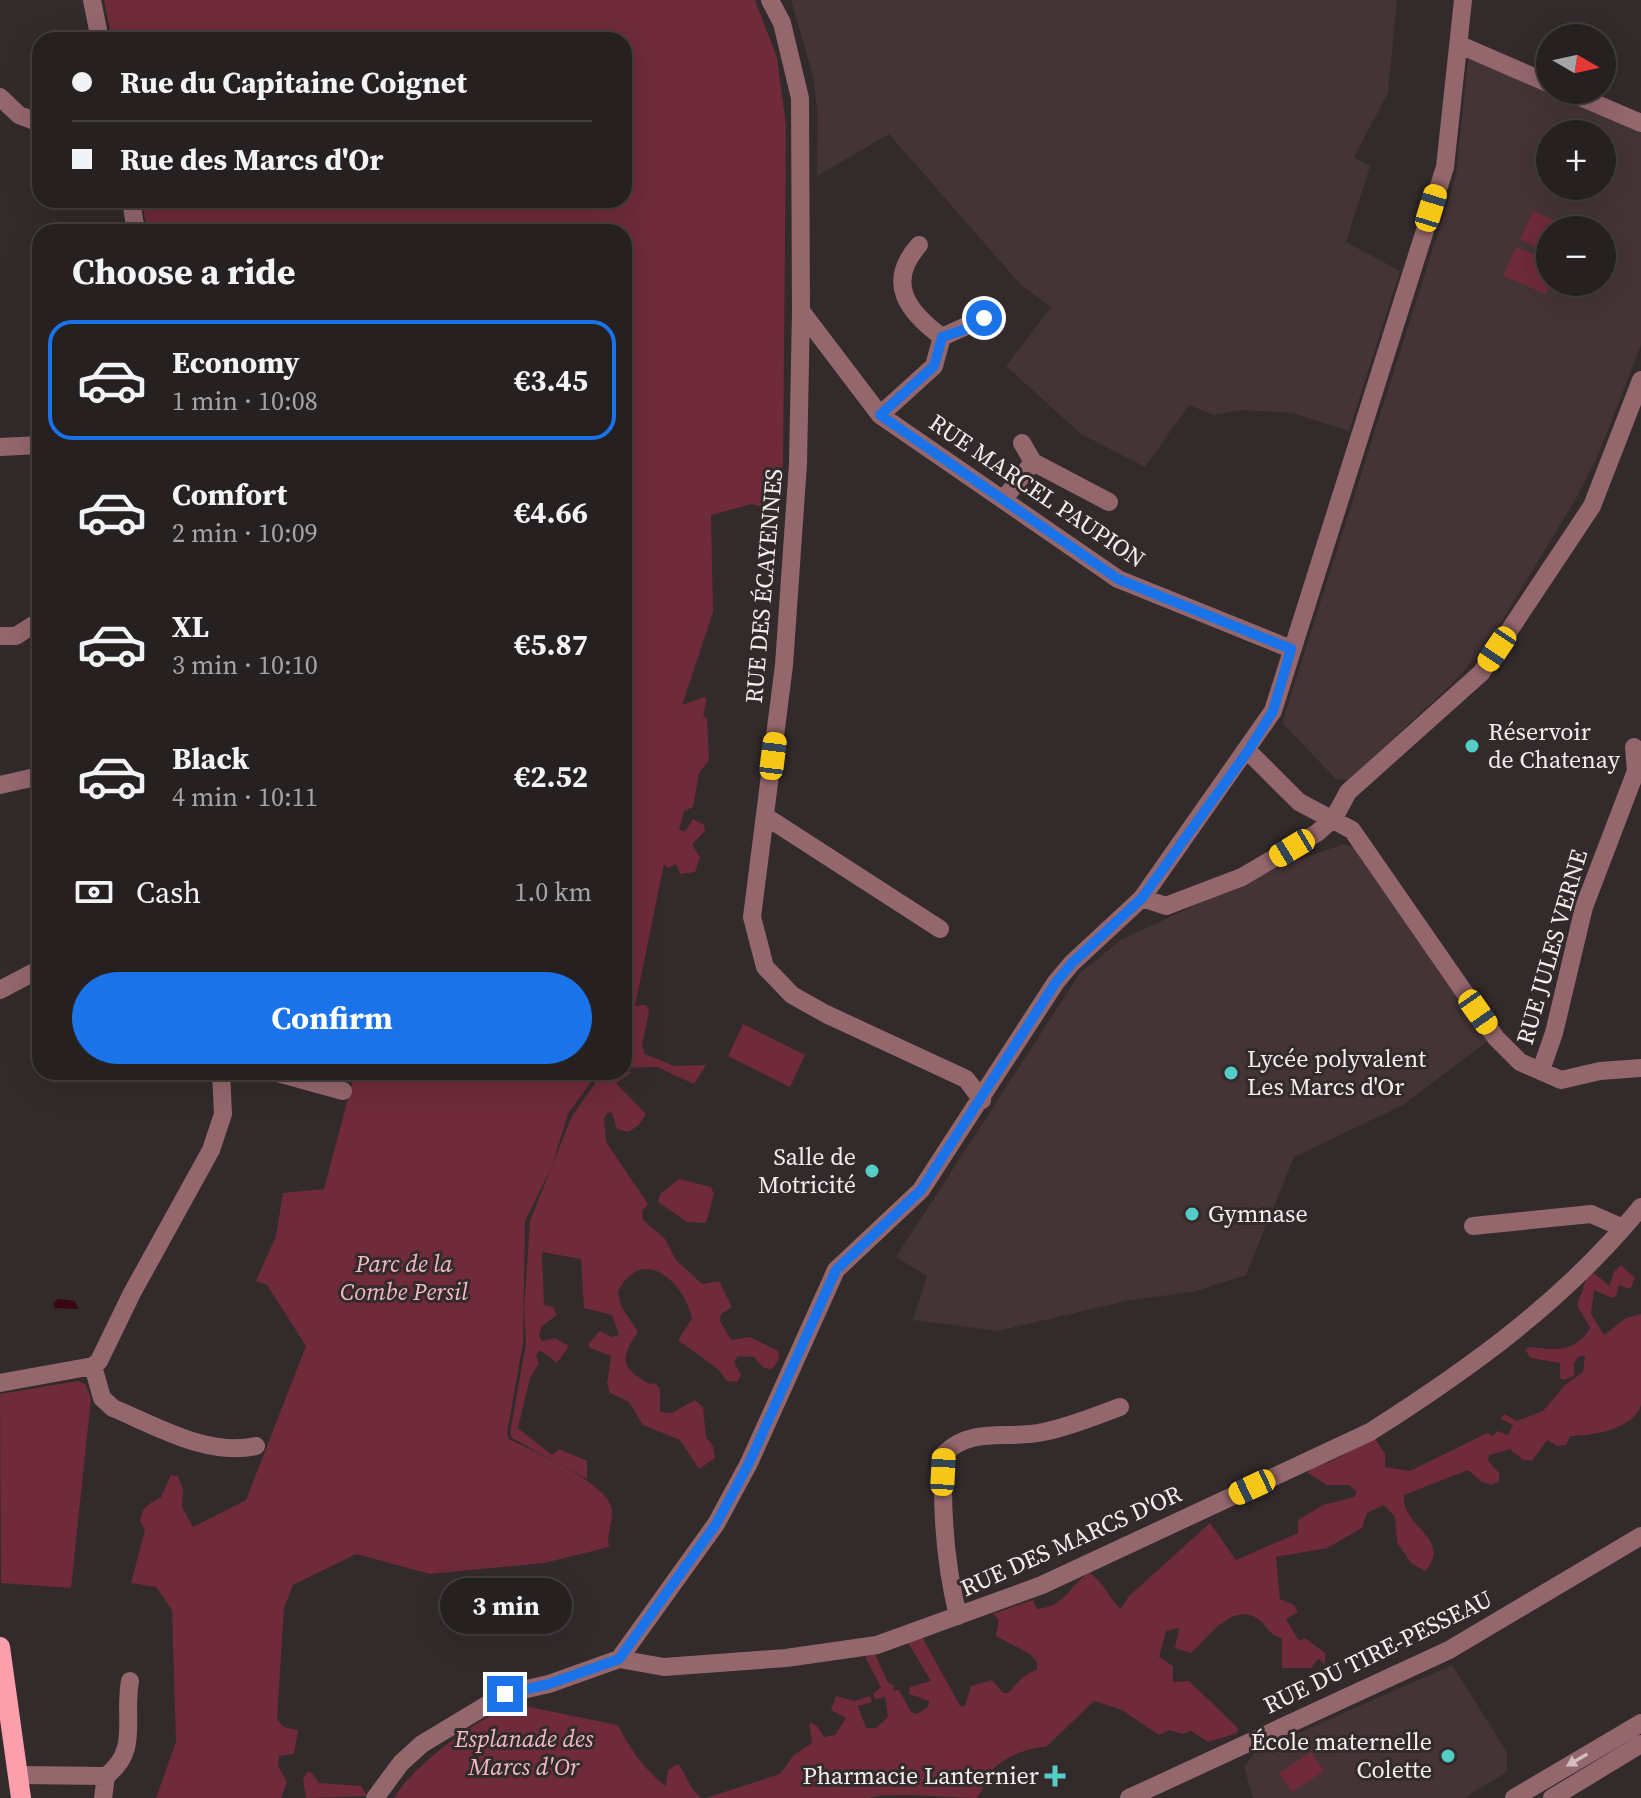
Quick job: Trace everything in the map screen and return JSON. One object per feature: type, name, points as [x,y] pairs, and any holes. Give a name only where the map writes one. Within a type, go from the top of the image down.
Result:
[{"type":"main road","points":[[0,1647],[21,1798]]},
{"type":"street","points":[[92,0],[98,32]]},
{"type":"street","name":"RUE DES ÉCAYENNES","points":[[770,0],[782,23],[800,98],[801,311],[795,520],[784,665],[752,917],[765,967],[792,995],[966,1079],[982,1100]]},
{"type":"street","points":[[619,1659],[716,1524],[749,1463],[836,1270],[910,1204],[982,1100],[1056,982],[1072,963],[1142,898],[1248,751],[1273,711],[1445,167],[1463,0]]},
{"type":"street","points":[[1460,45],[1536,78]]},
{"type":"street","points":[[0,97],[19,115],[32,120]]},
{"type":"street","points":[[1597,104],[1641,123]]},
{"type":"street","points":[[919,245],[902,271],[903,289],[909,307],[918,319],[942,337]]},
{"type":"street","name":"RUE MARCEL PAUPION","points":[[801,311],[880,415],[1003,500],[1118,579],[1291,649]]},
{"type":"street","points":[[942,337],[966,329],[984,318]]},
{"type":"street","points":[[880,415],[934,366],[942,337]]},
{"type":"street","points":[[1142,898],[1166,906],[1242,877],[1317,833],[1334,818],[1348,792],[1481,673],[1592,506],[1641,380]]},
{"type":"street","points":[[1022,443],[1033,462],[1109,502]]},
{"type":"street","points":[[0,447],[32,445]]},
{"type":"street","points":[[1003,500],[1033,462]]},
{"type":"street","points":[[0,636],[16,636],[32,626]]},
{"type":"street","name":"RUE JULES VERNE","points":[[1541,1070],[1554,1033],[1584,907],[1636,771],[1634,747]]},
{"type":"street","points":[[1248,751],[1299,802],[1352,830],[1496,1038],[1520,1062],[1561,1080],[1600,1071],[1641,1068]]},
{"type":"street","points":[[0,785],[32,778]]},
{"type":"street","points":[[765,816],[940,929]]},
{"type":"street","points":[[0,990],[32,973]]},
{"type":"street","points":[[0,1383],[93,1366],[104,1353],[132,1293],[211,1150],[223,1114],[221,1080]]},
{"type":"street","points":[[303,1080],[343,1091]]},
{"type":"street","name":"RUE DES MARCS D'OR","points":[[375,1798],[401,1763],[422,1744],[505,1694],[549,1684],[619,1659],[664,1667],[786,1658],[877,1645],[1042,1585],[1370,1432],[1538,1315],[1641,1207]]},
{"type":"street","points":[[1473,1226],[1591,1214],[1623,1228]]},
{"type":"street","points":[[93,1366],[102,1398],[113,1408],[205,1444],[242,1449],[256,1446]]},
{"type":"street","points":[[958,1616],[947,1574],[942,1491],[944,1454],[958,1440],[976,1435],[999,1437],[1044,1432],[1120,1407]]},
{"type":"street","name":"RUE DU TIRE-PESSEAU","points":[[1129,1798],[1459,1645],[1641,1536]]},
{"type":"street","points":[[103,1798],[106,1776],[121,1763],[127,1751],[126,1701],[130,1681]]},
{"type":"street","points":[[1514,1798],[1641,1723]]},
{"type":"street","points":[[1552,1798],[1641,1744]]},
{"type":"street","points":[[20,1775],[106,1776]]},
{"type":"shaded area","points":[[791,0],[1397,0],[1388,93],[1354,157],[1370,166],[1346,242],[1400,271],[1349,431],[1292,413],[1243,410],[1213,415],[1189,405],[1145,467],[1081,434],[1006,366],[1051,307],[1021,285],[889,134],[817,176],[818,115],[813,76]]},
{"type":"shaded area","points":[[1476,55],[1536,81],[1536,104],[1588,104],[1641,127],[1641,345],[1598,455],[1578,495],[1491,639],[1454,682],[1348,780],[1336,779],[1282,723],[1456,176],[1468,60]]},
{"type":"shaded area","name":"Lycée polyvalent Les Marcs d'Or","points":[[1344,844],[1355,848],[1489,1040],[1403,1105],[1294,1157],[1246,1275],[1193,1292],[1130,1300],[998,1331],[913,1320],[927,1276],[896,1257],[1080,973],[1122,939],[1288,863]]},
{"type":"shaded area","points":[[58,1299],[75,1301],[78,1309],[55,1308],[53,1303]]},
{"type":"shaded area","points":[[1452,1665],[1507,1752],[1507,1772],[1464,1798],[1253,1798],[1244,1767],[1255,1752]]},
{"type":"green space","points":[[104,0],[755,0],[777,58],[786,125],[783,463],[778,511],[752,504],[711,515],[713,612],[682,705],[704,697],[707,699],[703,716],[707,718],[709,760],[699,773],[693,807],[684,811],[679,830],[685,832],[693,819],[704,825],[705,831],[692,844],[700,858],[695,872],[680,874],[676,864],[668,868],[664,864],[635,1006],[646,1005],[649,1010],[642,1046],[645,1054],[674,1066],[706,1065],[694,1084],[657,1067],[632,1068],[632,224],[146,224],[143,208],[632,208],[632,32],[110,32]]},
{"type":"green space","points":[[1533,211],[1545,216],[1536,216],[1536,246],[1520,240]]},
{"type":"green space","points":[[1516,247],[1536,255],[1536,290],[1503,276]]},
{"type":"green space","points":[[743,1024],[805,1055],[790,1087],[728,1056]]},
{"type":"green space","name":"Parc de la Combe Persil","points":[[353,1080],[592,1080],[568,1114],[552,1166],[525,1221],[523,1343],[507,1433],[509,1439],[583,1478],[607,1499],[612,1509],[609,1547],[544,1563],[430,1574],[356,1554],[293,1585],[284,1608],[277,1719],[283,1727],[298,1730],[294,1754],[279,1756],[278,1766],[287,1782],[281,1798],[156,1798],[176,1742],[172,1610],[156,1587],[131,1583],[145,1530],[141,1516],[147,1506],[161,1497],[171,1475],[178,1476],[183,1489],[182,1507],[193,1527],[246,1500],[306,1346],[267,1285],[256,1281],[276,1236],[283,1193],[324,1189]]},
{"type":"green space","points":[[597,1080],[620,1080],[616,1083],[646,1114],[639,1125],[628,1132],[617,1129],[612,1113],[608,1112],[604,1118],[606,1142],[648,1204],[642,1211],[643,1220],[665,1239],[676,1260],[702,1284],[719,1281],[732,1307],[721,1314],[720,1321],[731,1340],[750,1337],[778,1351],[779,1359],[772,1369],[764,1368],[754,1357],[738,1356],[734,1362],[741,1375],[737,1382],[727,1381],[719,1370],[678,1340],[692,1318],[680,1291],[671,1280],[649,1269],[638,1270],[627,1278],[618,1292],[621,1306],[638,1332],[626,1355],[628,1367],[660,1389],[660,1412],[672,1413],[695,1400],[703,1407],[706,1437],[713,1446],[715,1458],[699,1469],[680,1440],[643,1425],[629,1402],[610,1393],[607,1383],[611,1356],[590,1348],[588,1344],[600,1331],[612,1337],[619,1335],[612,1315],[584,1308],[581,1259],[542,1252],[544,1305],[553,1307],[557,1315],[542,1326],[539,1336],[542,1341],[555,1338],[569,1346],[557,1363],[540,1350],[536,1355],[539,1363],[530,1378],[518,1428],[552,1455],[559,1449],[587,1461],[587,1479],[512,1438],[510,1433],[526,1343],[524,1311],[530,1221],[572,1116]]},
{"type":"green space","points":[[679,1179],[711,1187],[714,1194],[706,1223],[687,1222],[658,1202],[660,1194]]},
{"type":"green space","points":[[1621,1265],[1635,1278],[1630,1289],[1619,1285],[1616,1296],[1612,1298],[1594,1290],[1591,1314],[1604,1335],[1626,1318],[1641,1314],[1641,1405],[1629,1420],[1599,1433],[1570,1436],[1566,1445],[1557,1446],[1547,1440],[1532,1461],[1523,1460],[1510,1449],[1489,1455],[1488,1461],[1499,1473],[1499,1481],[1492,1485],[1482,1482],[1468,1470],[1404,1495],[1405,1506],[1433,1550],[1432,1560],[1425,1571],[1411,1563],[1397,1542],[1395,1517],[1384,1505],[1367,1513],[1362,1528],[1327,1548],[1276,1557],[1280,1599],[1294,1605],[1298,1612],[1286,1619],[1299,1641],[1305,1638],[1325,1653],[1325,1664],[1318,1659],[1311,1668],[1282,1668],[1282,1638],[1248,1615],[1230,1618],[1221,1624],[1191,1653],[1175,1648],[1179,1628],[1166,1631],[1159,1657],[1173,1666],[1173,1682],[1189,1681],[1238,1728],[1237,1733],[1208,1742],[1191,1731],[1183,1734],[1169,1730],[1159,1735],[1122,1710],[1094,1701],[1046,1747],[1024,1751],[997,1765],[989,1773],[976,1798],[904,1795],[869,1798],[706,1798],[780,1774],[794,1755],[812,1743],[809,1722],[817,1726],[824,1737],[835,1735],[846,1718],[831,1710],[836,1696],[854,1701],[870,1696],[872,1702],[858,1706],[866,1728],[876,1728],[888,1717],[885,1697],[875,1699],[873,1694],[881,1687],[865,1657],[875,1654],[888,1683],[894,1685],[893,1690],[899,1690],[911,1712],[917,1714],[928,1707],[929,1701],[909,1694],[910,1687],[931,1681],[907,1641],[921,1635],[960,1706],[965,1706],[971,1686],[992,1680],[1003,1693],[1008,1693],[1023,1677],[1037,1669],[1037,1662],[1030,1654],[996,1636],[999,1620],[993,1614],[1033,1600],[1037,1609],[1055,1604],[1089,1573],[1121,1609],[1129,1596],[1210,1523],[1236,1560],[1298,1533],[1298,1520],[1323,1505],[1354,1497],[1357,1492],[1349,1485],[1327,1485],[1308,1473],[1311,1466],[1328,1463],[1375,1438],[1385,1454],[1385,1467],[1410,1471],[1487,1433],[1493,1436],[1497,1431],[1508,1435],[1513,1425],[1501,1419],[1504,1414],[1517,1421],[1543,1411],[1565,1385],[1583,1372],[1585,1356],[1579,1356],[1574,1363],[1574,1376],[1564,1380],[1560,1378],[1560,1363],[1531,1358],[1525,1350],[1529,1347],[1564,1348],[1578,1342],[1590,1328],[1577,1305],[1587,1277],[1594,1273],[1609,1286],[1614,1272]]},
{"type":"green space","points":[[78,1381],[85,1384],[91,1398],[71,1588],[1,1583],[0,1394]]},
{"type":"green space","name":"Esplanade des Marcs d'Or","points":[[519,1705],[618,1725],[638,1758],[659,1780],[666,1786],[668,1770],[678,1764],[694,1791],[702,1798],[394,1798],[416,1771],[450,1742],[487,1718]]},
{"type":"green space","points":[[1311,1752],[1324,1771],[1292,1792],[1279,1773]]},
{"type":"green space","points":[[307,1772],[312,1773],[319,1783],[361,1786],[367,1796],[306,1798],[303,1779]]},
{"type":"place","name":"Réservoir de Chatenay","points":[[1472,746]]},
{"type":"place","name":"Lycée polyvalent Les Marcs d'Or","points":[[1231,1073]]},
{"type":"place","name":"Salle de Motricité","points":[[872,1171]]},
{"type":"place","name":"Gymnase","points":[[1192,1214]]},
{"type":"place","name":"École maternelle Colette","points":[[1448,1756]]},
{"type":"place","name":"Pharmacie Lanternier","points":[[1055,1776]]},
{"type":"route","points":[[505,1694],[549,1684],[619,1659],[716,1524],[749,1463],[836,1270],[910,1204],[921,1190],[948,1145],[994,1082],[1056,982],[1072,963],[1142,898],[1263,730],[1273,711],[1291,649],[1118,579],[880,415],[934,366],[942,337],[966,329],[984,318]]}]
